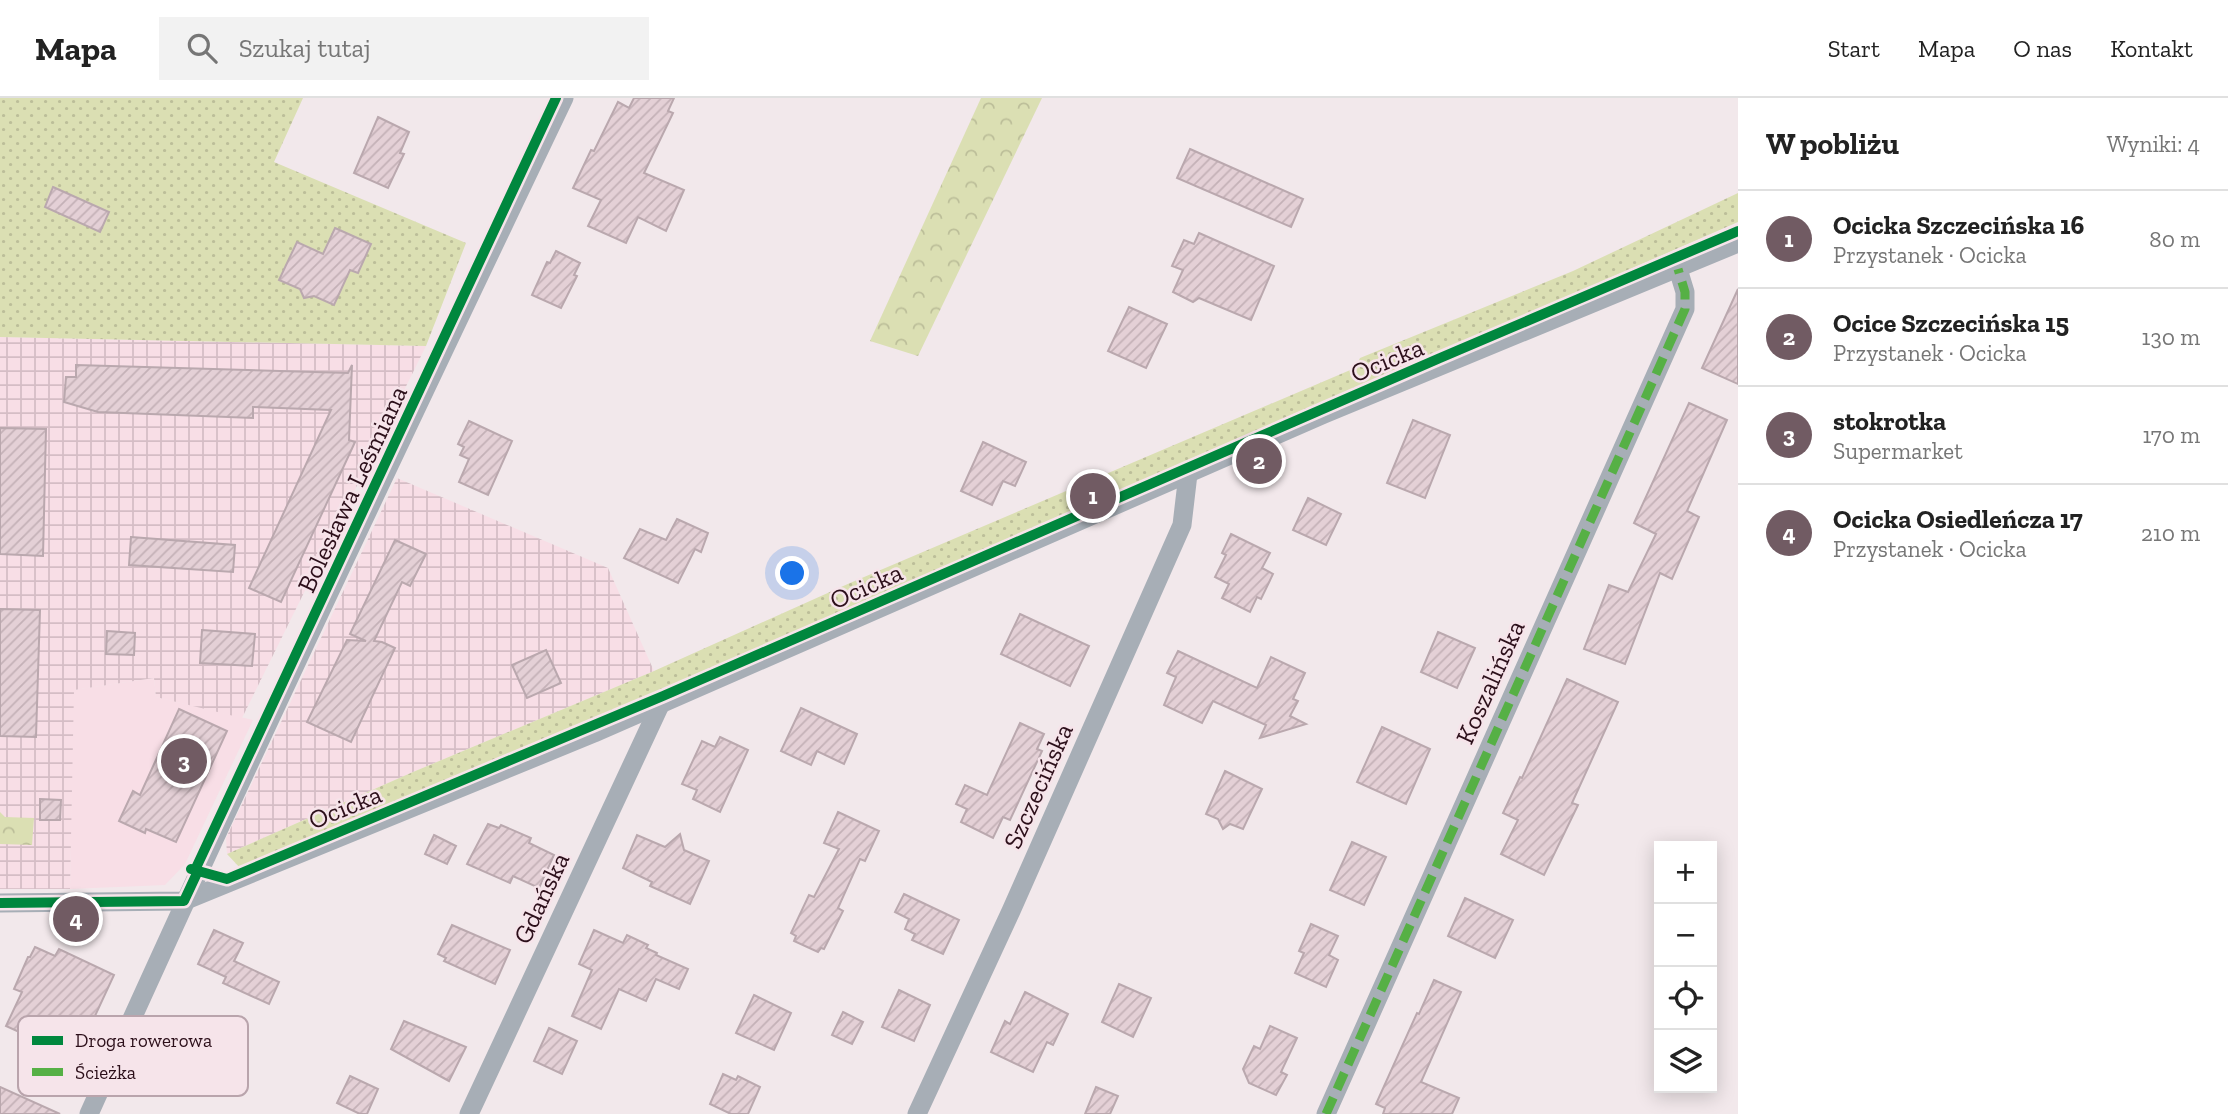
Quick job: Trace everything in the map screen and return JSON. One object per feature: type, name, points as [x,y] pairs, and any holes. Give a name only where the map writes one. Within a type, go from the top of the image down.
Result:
[{"type":"street","name":"Bolesława Leśmiana","points":[[133,1016],[312,626],[564,98]]},
{"type":"street","name":"Ocicka","points":[[0,903],[184,901],[660,705],[1324,414],[1738,243]]},
{"type":"street","name":"Koszalińska","points":[[1326,1114],[1685,309],[1685,292],[1678,269]]},
{"type":"street","name":"Szczecińska","points":[[917,1114],[1011,911],[1182,525],[1188,474]]},
{"type":"street","name":"Gdańska","points":[[468,1114],[660,705]]},
{"type":"street","name":"Bolesława Leśmiana","points":[[89,1114],[97,1096]]},
{"type":"shaded area","points":[[0,337],[426,346],[242,718],[156,697],[154,678],[74,690],[70,889],[0,889]]},
{"type":"shaded area","points":[[397,478],[608,568],[654,671],[413,772],[227,854],[226,838]]},
{"type":"shaded area","points":[[154,678],[156,697],[253,720],[185,864],[165,885],[70,889],[73,690]]},
{"type":"green space","points":[[0,98],[303,98],[274,162],[466,243],[426,346],[0,337]]},
{"type":"green space","points":[[981,98],[1042,98],[918,356],[870,341]]},
{"type":"green space","points":[[1738,193],[1738,222],[766,647],[241,869],[227,854],[413,772],[654,671],[850,583],[1355,368],[1360,358],[1573,271]]},
{"type":"green space","points":[[0,812],[5,817],[34,818],[32,845],[0,844]]},
{"type":"building","points":[[634,98],[674,98],[668,111],[673,113],[644,173],[684,190],[666,231],[638,217],[626,243],[588,226],[601,200],[573,188],[618,102],[629,108]]},
{"type":"building","points":[[378,117],[409,132],[400,153],[404,154],[388,188],[354,173]]},
{"type":"building","points":[[1190,149],[1303,199],[1291,227],[1177,178]]},
{"type":"building","points":[[53,187],[109,212],[100,232],[45,207]]},
{"type":"building","points":[[335,228],[371,244],[358,273],[350,270],[334,305],[314,296],[304,298],[300,289],[279,280],[297,242],[323,254]]},
{"type":"building","points":[[1199,233],[1274,266],[1251,320],[1199,298],[1193,302],[1173,292],[1183,270],[1172,266],[1184,240],[1194,244]]},
{"type":"building","points":[[556,251],[580,263],[574,275],[577,276],[561,308],[532,295],[547,262],[550,263]]},
{"type":"building","points":[[1738,289],[1738,384],[1702,368]]},
{"type":"building","points":[[1129,307],[1167,324],[1146,368],[1108,351]]},
{"type":"building","points":[[76,365],[348,373],[352,365],[349,440],[355,442],[281,602],[249,588],[331,410],[253,407],[253,418],[98,412],[64,402],[66,377],[76,377]]},
{"type":"building","points":[[1689,403],[1727,420],[1687,511],[1699,517],[1672,579],[1660,573],[1625,664],[1584,649],[1609,585],[1628,592],[1656,534],[1634,523]]},
{"type":"building","points":[[1413,420],[1450,435],[1425,498],[1387,483]]},
{"type":"building","points":[[469,421],[512,441],[488,495],[459,482],[469,459],[460,455],[464,447],[458,444]]},
{"type":"building","points":[[0,428],[46,429],[43,556],[0,554]]},
{"type":"building","points":[[983,442],[1026,462],[1015,486],[1003,481],[992,505],[961,491]]},
{"type":"building","points":[[1308,498],[1341,514],[1326,545],[1293,530]]},
{"type":"building","points":[[677,519],[708,533],[701,552],[695,549],[678,583],[624,558],[640,529],[666,540]]},
{"type":"building","points":[[1231,534],[1270,553],[1262,568],[1273,574],[1261,599],[1257,597],[1250,612],[1222,598],[1229,584],[1215,577],[1226,555],[1222,553]]},
{"type":"building","points":[[131,537],[235,545],[233,572],[129,565]]},
{"type":"building","points":[[395,540],[426,554],[410,586],[402,582],[374,641],[395,648],[351,742],[307,722],[347,640],[366,641],[350,634]]},
{"type":"building","points":[[0,609],[40,610],[36,737],[0,736]]},
{"type":"building","points":[[1020,614],[1089,646],[1070,686],[1001,654]]},
{"type":"building","points":[[202,630],[255,634],[252,666],[200,663]]},
{"type":"building","points":[[107,631],[135,633],[134,655],[106,654]]},
{"type":"building","points":[[1438,632],[1475,648],[1457,688],[1421,672]]},
{"type":"building","points":[[546,650],[561,683],[527,698],[512,665]]},
{"type":"building","points":[[1178,651],[1257,688],[1271,657],[1305,673],[1293,699],[1298,701],[1290,716],[1306,724],[1260,738],[1266,725],[1213,701],[1202,723],[1164,705],[1176,677],[1167,673]]},
{"type":"building","points":[[1567,679],[1618,702],[1572,803],[1578,805],[1544,875],[1501,854],[1518,820],[1503,813]]},
{"type":"building","points":[[801,708],[857,734],[844,764],[817,751],[811,765],[781,751]]},
{"type":"building","points":[[179,709],[227,731],[176,842],[146,829],[145,833],[119,821],[133,791],[140,795]]},
{"type":"building","points":[[1020,723],[1044,734],[1037,749],[1042,751],[1010,820],[1003,817],[993,838],[961,822],[967,809],[956,804],[965,785],[987,795]]},
{"type":"building","points":[[1382,727],[1430,749],[1406,804],[1357,782]]},
{"type":"building","points":[[720,737],[748,750],[720,812],[693,799],[697,790],[682,784],[702,741],[715,747]]},
{"type":"building","points":[[1225,771],[1262,789],[1243,829],[1230,824],[1223,829],[1218,819],[1206,814]]},
{"type":"building","points":[[40,799],[61,800],[60,820],[40,820]]},
{"type":"building","points":[[838,812],[879,831],[865,861],[860,859],[838,908],[843,911],[824,949],[821,948],[818,952],[794,941],[796,936],[791,933],[809,895],[814,897],[839,849],[824,843]]},
{"type":"building","points":[[488,824],[499,828],[501,825],[531,838],[529,843],[554,855],[539,888],[513,876],[510,883],[467,864]]},
{"type":"building","points":[[680,834],[684,850],[709,861],[690,904],[650,886],[652,882],[623,868],[637,835],[665,847]]},
{"type":"building","points":[[434,835],[456,846],[447,864],[425,854]]},
{"type":"building","points":[[1352,842],[1386,857],[1364,905],[1330,890]]},
{"type":"building","points":[[904,894],[959,920],[943,954],[912,940],[915,934],[905,929],[909,919],[895,912]]},
{"type":"building","points":[[1465,898],[1513,920],[1495,958],[1448,936]]},
{"type":"building","points":[[1311,924],[1338,936],[1329,955],[1338,960],[1326,987],[1295,973],[1304,953],[1299,951]]},
{"type":"building","points":[[452,925],[510,950],[495,984],[444,961],[446,958],[438,954]]},
{"type":"building","points":[[214,930],[243,943],[234,961],[279,982],[269,1004],[223,983],[226,977],[198,964]]},
{"type":"building","points":[[594,930],[623,943],[627,935],[648,945],[646,948],[657,953],[656,955],[688,969],[679,989],[656,979],[646,1001],[619,989],[601,1029],[572,1016],[592,970],[579,964]]},
{"type":"building","points":[[35,947],[55,956],[59,949],[114,975],[95,1016],[18,1016],[18,1031],[6,1026],[22,992],[14,989]]},
{"type":"building","points":[[1434,980],[1461,992],[1421,1082],[1459,1098],[1452,1114],[1383,1114],[1385,1108],[1376,1104]]},
{"type":"building","points":[[1119,984],[1151,998],[1133,1037],[1102,1022]]},
{"type":"building","points":[[899,990],[930,1005],[914,1041],[882,1027]]},
{"type":"building","points":[[1025,992],[1068,1014],[1053,1045],[1047,1042],[1033,1072],[991,1052],[1005,1021],[1010,1024]]},
{"type":"building","points":[[754,995],[791,1013],[774,1050],[736,1033]]},
{"type":"building","points":[[843,1012],[863,1022],[852,1044],[832,1035]]},
{"type":"building","points":[[404,1021],[466,1047],[449,1081],[391,1049]]},
{"type":"building","points":[[1270,1026],[1297,1038],[1281,1072],[1287,1075],[1276,1095],[1249,1083],[1243,1069],[1254,1046],[1260,1049]]},
{"type":"building","points":[[549,1028],[577,1041],[562,1074],[534,1061]]},
{"type":"building","points":[[723,1074],[736,1080],[738,1076],[760,1087],[748,1114],[731,1114],[710,1104]]},
{"type":"building","points":[[350,1076],[378,1089],[367,1114],[360,1114],[337,1103]]},
{"type":"building","points":[[0,1087],[60,1114],[0,1114]]},
{"type":"building","points":[[1096,1087],[1118,1096],[1110,1114],[1085,1114]]},
{"type":"marked path","points":[[1326,1114],[1685,309],[1685,292],[1678,269]]},
{"type":"cycle path","points":[[195,870],[556,98]]},
{"type":"cycle path","points":[[191,869],[227,879],[663,696],[1738,231]]},
{"type":"cycle path","points":[[0,903],[184,901],[198,871]]},
{"type":"place","name":"Ocice Szczecińska 15","points":[[1259,461]]},
{"type":"place","name":"Ocicka Szczecińska 16","points":[[1093,496]]},
{"type":"place","name":"stokrotka","points":[[184,761]]},
{"type":"place","name":"Ocicka Osiedleńcza 17","points":[[76,919]]}]
